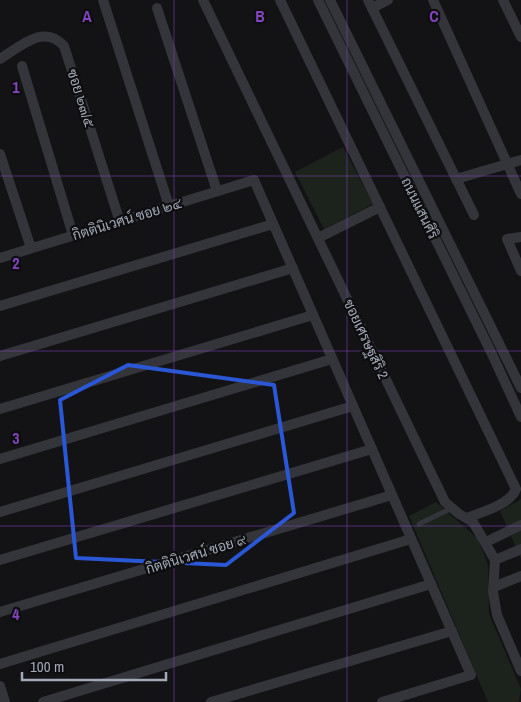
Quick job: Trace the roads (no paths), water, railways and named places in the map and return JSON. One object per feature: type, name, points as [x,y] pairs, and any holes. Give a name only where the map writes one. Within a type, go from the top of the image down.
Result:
[{"type":"street","points":[[102,0],[170,206]]},
{"type":"street","name":"ซอยเศรษฐสิริ 2","points":[[203,0],[444,502],[473,522],[495,560],[494,588],[497,615],[521,671]]},
{"type":"street","points":[[280,0],[516,489],[514,495],[507,500],[467,518]]},
{"type":"street","points":[[388,0],[370,4],[474,215]]},
{"type":"street","points":[[433,0],[521,194]]},
{"type":"street","points":[[503,0],[521,37]]},
{"type":"street","points":[[319,3],[331,1]]},
{"type":"street","name":"ถนนแสนศิริ","points":[[331,1],[521,388]]},
{"type":"street","name":"ถนนแสนศิริ","points":[[319,3],[520,410]]},
{"type":"street","points":[[157,8],[217,191]]},
{"type":"street","name":"ซอย ๒๓/๕","points":[[0,60],[39,36],[49,34],[57,38],[64,46],[120,222]]},
{"type":"street","points":[[22,66],[73,235]]},
{"type":"street","points":[[0,154],[31,248]]},
{"type":"street","points":[[398,164],[409,159]]},
{"type":"street","points":[[456,179],[521,160]]},
{"type":"street","name":"กิตตินิเวศน์ ซอย ๒๔","points":[[0,258],[254,180],[273,224]]},
{"type":"street","points":[[318,238],[380,207]]},
{"type":"street","points":[[0,306],[273,224],[471,674],[382,702]]},
{"type":"street","points":[[521,237],[507,239],[521,271]]},
{"type":"street","points":[[0,356],[292,268]]},
{"type":"street","points":[[0,409],[313,314]]},
{"type":"street","points":[[479,327],[489,322]]},
{"type":"street","points":[[0,459],[332,359]]},
{"type":"street","points":[[0,512],[353,406]]},
{"type":"street","points":[[0,560],[372,449]]},
{"type":"street","name":"กิตตินิเวศน์ ซอย ๙","points":[[0,612],[392,495]]},
{"type":"street","points":[[486,542],[521,525]]},
{"type":"street","points":[[0,664],[411,539]]},
{"type":"street","points":[[495,560],[521,549]]},
{"type":"street","points":[[494,588],[521,576]]},
{"type":"street","points":[[43,702],[431,584]]},
{"type":"street","points":[[211,702],[452,631]]},
{"type":"street","points":[[0,686],[5,702]]},
{"type":"lane","points":[[419,524],[452,508]]}]
